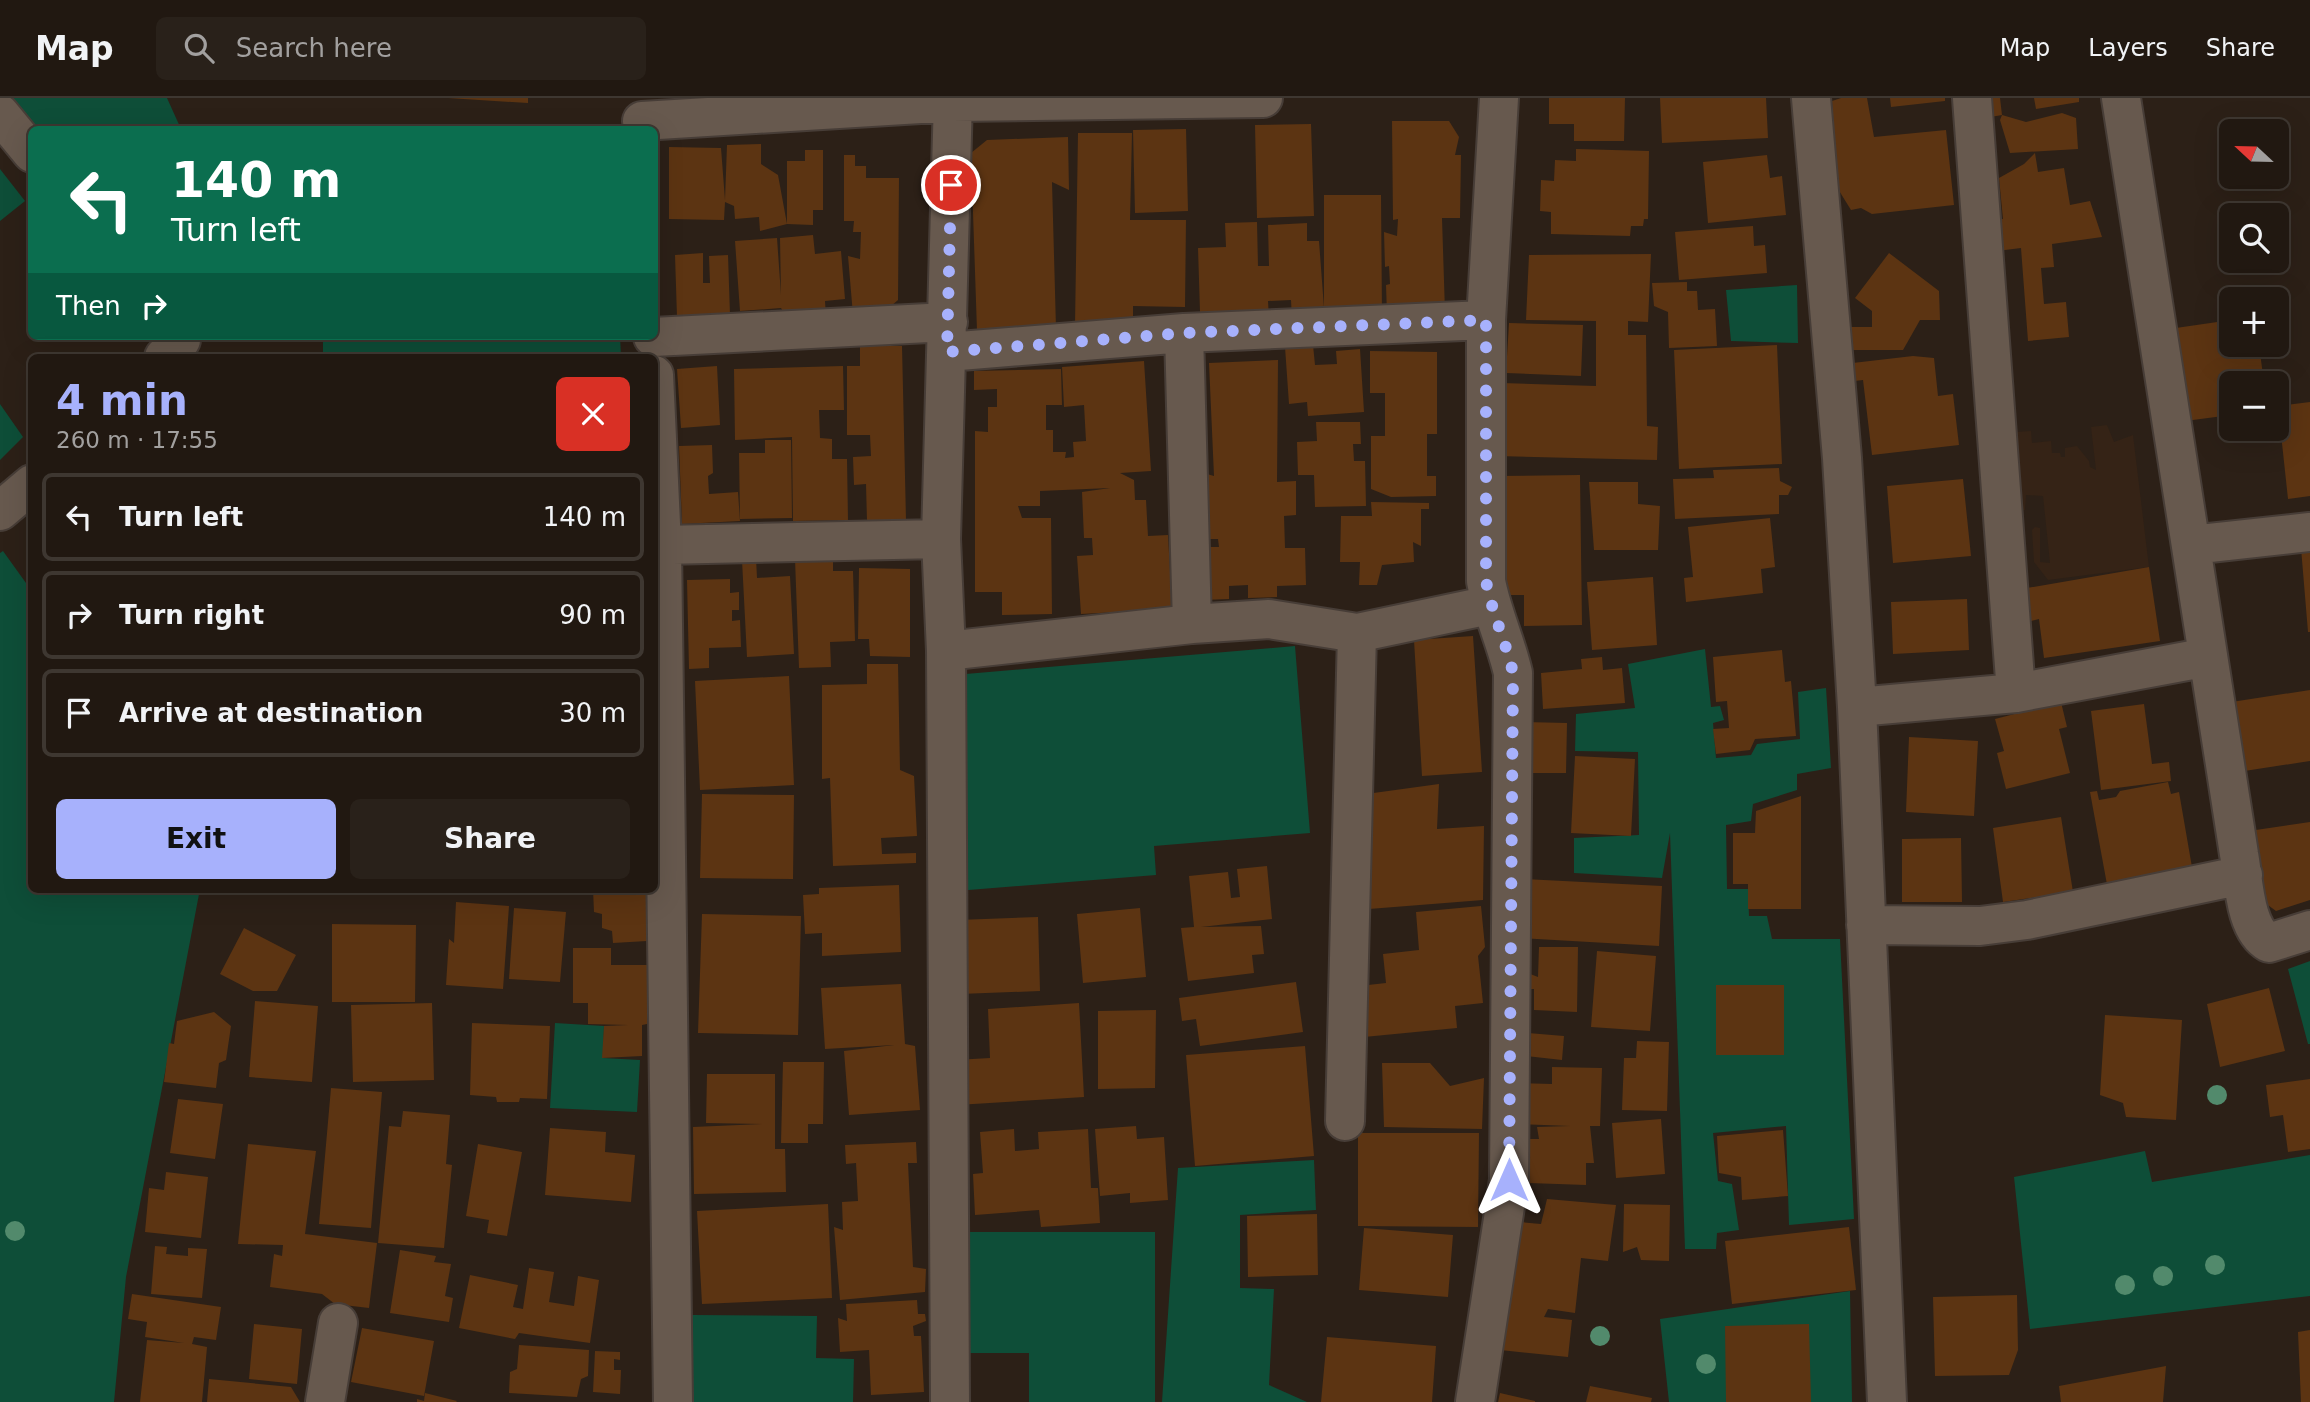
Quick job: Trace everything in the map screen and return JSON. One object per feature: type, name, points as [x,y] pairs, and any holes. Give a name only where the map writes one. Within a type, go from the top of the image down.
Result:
[{"type":"street","points":[[642,116],[953,100],[1263,98]]},
{"type":"street","points":[[1475,1402],[1509,1180],[1513,673],[1505,639],[1490,605],[1486,581],[1486,320],[1499,98]]},
{"type":"street","points":[[1811,98],[1842,458],[1857,707],[1887,1402]]},
{"type":"street","points":[[1972,98],[2016,693]]},
{"type":"street","points":[[2120,98],[2253,925],[2260,938],[2269,943],[2310,930]]},
{"type":"street","points":[[950,1402],[946,651],[941,538],[953,100]]},
{"type":"street","points":[[0,114],[28,148]]},
{"type":"street","points":[[658,336],[948,337],[1184,333],[1486,320]]},
{"type":"street","points":[[1184,333],[1192,624]]},
{"type":"street","points":[[658,451],[663,545],[673,1402]]},
{"type":"street","points":[[0,511],[28,487]]},
{"type":"street","points":[[2191,545],[2310,532]]},
{"type":"street","points":[[663,545],[941,538]]},
{"type":"street","points":[[946,651],[1192,624],[1269,620],[1357,634],[1490,605]]},
{"type":"street","points":[[1345,1121],[1357,634]]},
{"type":"street","points":[[1857,707],[2016,693],[2208,657]]},
{"type":"street","points":[[1866,925],[1940,928],[1992,925],[2243,875]]},
{"type":"street","points":[[325,1402],[338,1323]]},
{"type":"shaded area","points":[[2107,425],[2114,442],[2133,435],[2149,567],[2048,580],[2034,562],[2032,530],[2035,527],[2040,528],[2040,562],[2050,563],[2043,496],[2026,495],[2025,510],[2020,510],[2000,433],[2031,431],[2032,443],[2051,441],[2052,453],[2060,453],[2061,457],[2065,457],[2065,448],[2077,446],[2089,461],[2090,467],[2096,470],[2091,427]]},
{"type":"green space","points":[[4,98],[167,98],[180,126],[28,126]]},
{"type":"green space","points":[[0,169],[25,201],[0,221]]},
{"type":"green space","points":[[1797,285],[1798,343],[1731,341],[1726,290]]},
{"type":"green space","points":[[323,340],[620,340],[621,354],[323,354]]},
{"type":"green space","points":[[0,404],[23,437],[0,460]]},
{"type":"green space","points":[[3,551],[28,586],[28,893],[199,893],[126,1277],[114,1402],[0,1402],[0,553]]},
{"type":"green space","points":[[1295,646],[1310,833],[1154,846],[1156,875],[956,891],[954,675]]},
{"type":"green space","points":[[1705,649],[1711,707],[1720,706],[1724,720],[1713,723],[1716,758],[1751,755],[1757,744],[1800,739],[1798,692],[1826,688],[1831,768],[1797,774],[1797,790],[1753,804],[1751,821],[1726,825],[1727,889],[1748,889],[1749,916],[1767,916],[1772,939],[1840,939],[1854,1219],[1789,1225],[1786,1126],[1713,1133],[1718,1181],[1732,1184],[1739,1230],[1717,1233],[1716,1249],[1685,1249],[1670,833],[1662,878],[1574,873],[1574,838],[1639,835],[1638,752],[1575,751],[1576,714],[1635,708],[1628,664]]},
{"type":"green space","points":[[2310,961],[2310,1044],[2308,1044],[2288,969]]},
{"type":"green space","points":[[555,1023],[604,1026],[603,1058],[640,1060],[637,1112],[550,1108]]},
{"type":"green space","points":[[2145,1151],[2152,1182],[2310,1155],[2310,1296],[2030,1329],[2014,1177]]},
{"type":"green space","points":[[1314,1160],[1316,1210],[1240,1215],[1240,1288],[1274,1289],[1269,1385],[1307,1402],[1162,1402],[1178,1168]]},
{"type":"green space","points":[[968,1232],[1155,1232],[1155,1402],[1029,1402],[1029,1353],[967,1353]]},
{"type":"green space","points":[[1850,1291],[1852,1402],[1669,1402],[1660,1319]]},
{"type":"green space","points":[[692,1315],[817,1316],[816,1358],[854,1359],[853,1402],[690,1402]]},
{"type":"building","points":[[448,98],[528,98],[528,103]]},
{"type":"building","points":[[1549,98],[1625,98],[1624,141],[1574,141],[1574,124],[1549,124]]},
{"type":"building","points":[[1660,98],[1766,98],[1768,138],[1662,143]]},
{"type":"building","points":[[1841,98],[1867,98],[1874,137],[1946,130],[1954,205],[1872,214],[1861,208],[1851,210],[1838,189],[1832,101]]},
{"type":"building","points":[[1890,98],[1945,98],[1945,101],[1891,107]]},
{"type":"building","points":[[1982,98],[2000,98],[2002,115],[1985,118]]},
{"type":"building","points":[[2034,98],[2079,98],[2079,102],[2036,109]]},
{"type":"building","points":[[2062,113],[2076,118],[2078,149],[2010,153],[2000,120],[2002,115],[2026,122]]},
{"type":"building","points":[[1392,121],[1449,121],[1459,137],[1455,155],[1461,155],[1460,218],[1442,218],[1445,312],[1387,314],[1386,285],[1390,284],[1389,266],[1385,267],[1384,232],[1397,236],[1398,219],[1393,220]]},
{"type":"building","points":[[1311,124],[1314,216],[1257,218],[1255,125]]},
{"type":"building","points":[[1186,129],[1188,211],[1135,213],[1133,130]]},
{"type":"building","points":[[1078,133],[1132,133],[1130,220],[1186,220],[1185,307],[1133,306],[1133,326],[1075,325]]},
{"type":"building","points":[[1068,137],[1069,190],[1052,182],[1056,328],[977,331],[971,153],[987,140]]},
{"type":"building","points":[[761,144],[761,164],[778,175],[787,224],[760,231],[759,217],[735,219],[734,206],[725,202],[724,220],[669,219],[669,147],[721,148],[725,200],[727,145]]},
{"type":"building","points":[[1576,149],[1649,151],[1648,219],[1644,219],[1643,226],[1631,226],[1630,236],[1551,234],[1551,212],[1540,211],[1541,180],[1554,181],[1555,160],[1576,161]]},
{"type":"building","points":[[805,150],[823,150],[823,210],[813,210],[813,225],[787,224],[787,161],[805,161]]},
{"type":"building","points":[[2035,153],[2038,172],[2064,168],[2070,205],[2090,201],[2102,237],[2052,244],[2054,267],[2041,268],[2044,304],[2066,302],[2069,337],[2028,341],[2021,248],[1997,251],[1992,217],[2003,219],[1999,178],[2024,164]]},
{"type":"building","points":[[844,155],[855,155],[855,166],[866,166],[866,178],[899,178],[898,300],[883,313],[853,315],[848,256],[860,259],[861,232],[853,232],[854,221],[844,221]]},
{"type":"building","points":[[1767,155],[1770,178],[1782,176],[1786,215],[1708,223],[1703,162]]},
{"type":"building","points":[[1324,195],[1381,195],[1382,315],[1292,319],[1291,300],[1268,301],[1269,318],[1260,318],[1260,310],[1200,312],[1198,248],[1226,247],[1225,223],[1257,222],[1258,266],[1269,266],[1268,225],[1307,223],[1307,241],[1319,241],[1324,308]]},
{"type":"building","points":[[1753,226],[1754,246],[1765,245],[1767,273],[1679,280],[1675,232]]},
{"type":"building","points":[[813,235],[815,254],[841,251],[845,299],[825,301],[826,316],[788,319],[781,308],[740,311],[735,241],[777,238],[781,295],[780,238]]},
{"type":"building","points":[[703,253],[703,283],[710,283],[709,256],[728,255],[730,315],[677,317],[675,255]]},
{"type":"building","points":[[1889,253],[1939,291],[1940,320],[1920,320],[1903,350],[1849,350],[1849,327],[1872,327],[1872,311],[1855,298]]},
{"type":"building","points":[[1651,254],[1648,322],[1628,321],[1628,335],[1646,335],[1647,426],[1658,427],[1657,460],[1497,456],[1501,383],[1596,386],[1596,321],[1526,320],[1529,255]]},
{"type":"building","points":[[1687,282],[1687,291],[1697,291],[1698,310],[1715,309],[1717,346],[1669,348],[1668,312],[1654,306],[1652,283]]},
{"type":"building","points":[[2219,322],[2219,357],[2261,357],[2262,371],[2219,371],[2219,417],[2185,421],[2169,329]]},
{"type":"building","points":[[1509,323],[1583,325],[1581,376],[1506,373]]},
{"type":"building","points":[[1313,345],[1315,365],[1337,364],[1336,351],[1360,349],[1364,412],[1308,416],[1307,402],[1289,404],[1285,347]]},
{"type":"building","points":[[1777,345],[1782,464],[1679,469],[1674,350]]},
{"type":"building","points":[[860,346],[902,346],[906,520],[867,521],[866,484],[854,485],[853,457],[871,456],[870,435],[847,435],[847,366],[860,366]]},
{"type":"building","points":[[1370,351],[1437,352],[1437,434],[1427,434],[1427,476],[1436,476],[1436,496],[1391,497],[1371,489],[1371,436],[1385,436],[1385,393],[1370,393]]},
{"type":"building","points":[[1913,356],[1934,358],[1938,396],[1953,394],[1959,445],[1872,455],[1863,380],[1846,382],[1844,364]]},
{"type":"building","points":[[1278,360],[1277,482],[1296,481],[1296,515],[1284,516],[1285,548],[1305,548],[1306,585],[1277,586],[1277,597],[1248,598],[1248,585],[1229,586],[1229,599],[1202,600],[1201,547],[1219,547],[1218,539],[1208,539],[1207,474],[1214,476],[1209,363]]},
{"type":"building","points":[[1144,361],[1151,471],[1120,473],[1134,480],[1135,500],[1146,500],[1148,536],[1168,535],[1172,609],[1081,614],[1077,556],[1093,555],[1092,538],[1084,538],[1082,492],[1110,488],[1040,491],[1040,506],[1018,506],[1022,518],[1051,518],[1052,614],[1002,615],[1002,592],[975,592],[975,431],[988,432],[988,407],[997,407],[997,389],[974,390],[974,371],[1061,369],[1062,405],[1046,405],[1046,430],[1053,430],[1053,452],[1066,452],[1065,458],[1074,457],[1073,442],[1086,441],[1084,405],[1064,407],[1062,367]]},
{"type":"building","points":[[717,366],[720,425],[681,428],[677,369]]},
{"type":"building","points":[[843,366],[844,410],[819,410],[820,438],[832,439],[832,459],[847,459],[848,520],[793,521],[792,437],[735,440],[734,369]]},
{"type":"building","points":[[2310,402],[2310,496],[2288,499],[2282,441],[2289,441],[2289,405]]},
{"type":"building","points":[[1316,422],[1360,422],[1361,444],[1353,444],[1354,461],[1365,461],[1366,506],[1315,507],[1314,475],[1298,475],[1297,442],[1317,441]]},
{"type":"building","points":[[765,440],[791,440],[792,518],[740,519],[739,453],[765,453]]},
{"type":"building","points":[[712,445],[713,473],[708,476],[709,494],[738,492],[740,521],[682,524],[679,446]]},
{"type":"building","points":[[1779,468],[1780,481],[1792,487],[1788,495],[1779,495],[1779,514],[1675,519],[1673,479],[1714,478],[1713,470]]},
{"type":"building","points":[[1580,475],[1582,625],[1524,626],[1524,595],[1497,595],[1496,476]]},
{"type":"building","points":[[1963,479],[1971,556],[1893,563],[1887,486]]},
{"type":"building","points":[[1589,482],[1638,482],[1638,504],[1660,506],[1658,550],[1594,550]]},
{"type":"building","points":[[1371,502],[1429,503],[1429,509],[1421,509],[1421,546],[1413,542],[1414,562],[1382,565],[1377,585],[1359,585],[1360,562],[1340,562],[1341,516],[1372,516]]},
{"type":"building","points":[[1770,518],[1775,567],[1761,569],[1763,593],[1686,602],[1684,578],[1693,577],[1688,527]]},
{"type":"building","points":[[2310,547],[2310,632],[2308,632],[2301,548]]},
{"type":"building","points":[[756,558],[757,578],[790,576],[794,654],[747,657],[742,560]]},
{"type":"building","points":[[833,558],[833,571],[853,571],[855,641],[830,642],[831,667],[799,668],[795,559]]},
{"type":"building","points":[[2149,567],[2160,641],[2044,658],[2039,619],[2012,626],[2010,591]]},
{"type":"building","points":[[859,568],[910,569],[910,657],[870,656],[869,639],[858,639]]},
{"type":"building","points":[[1653,577],[1657,645],[1592,650],[1587,582]]},
{"type":"building","points":[[730,579],[730,593],[739,592],[739,610],[732,610],[732,621],[740,620],[741,647],[709,648],[709,668],[689,669],[687,580]]},
{"type":"building","points":[[1967,599],[1969,650],[1893,654],[1891,602]]},
{"type":"building","points":[[1473,636],[1482,772],[1422,776],[1414,640]]},
{"type":"building","points":[[1782,650],[1785,682],[1791,681],[1796,736],[1755,739],[1750,750],[1716,754],[1713,729],[1729,728],[1727,701],[1716,702],[1713,657]]},
{"type":"building","points":[[1602,657],[1603,670],[1622,668],[1625,703],[1543,709],[1541,673],[1582,669],[1581,659]]},
{"type":"building","points":[[867,664],[898,664],[900,770],[914,776],[917,836],[881,838],[882,854],[916,853],[916,863],[833,866],[830,778],[822,779],[822,685],[867,684]]},
{"type":"building","points":[[789,676],[794,785],[700,790],[695,681]]},
{"type":"building","points":[[2310,690],[2310,761],[2238,772],[2225,703]]},
{"type":"building","points":[[2061,702],[2067,727],[2059,729],[2070,773],[2006,789],[1997,753],[2004,751],[1995,719]]},
{"type":"building","points":[[2144,704],[2152,764],[2169,762],[2171,781],[2101,790],[2091,711]]},
{"type":"building","points":[[1521,722],[1567,723],[1566,773],[1519,773]]},
{"type":"building","points":[[1909,737],[1978,741],[1974,816],[1906,812]]},
{"type":"building","points":[[1575,756],[1635,759],[1631,836],[1571,833]]},
{"type":"building","points":[[2168,782],[2171,794],[2179,792],[2193,873],[2108,890],[2090,792],[2097,791],[2099,800],[2116,797],[2120,791]]},
{"type":"building","points":[[1439,784],[1437,829],[1484,826],[1483,900],[1369,909],[1359,795]]},
{"type":"building","points":[[702,794],[794,795],[793,879],[700,878]]},
{"type":"building","points":[[1801,796],[1801,909],[1748,909],[1748,884],[1733,884],[1733,833],[1755,833],[1756,811]]},
{"type":"building","points":[[2061,817],[2073,892],[2003,902],[1993,828]]},
{"type":"building","points":[[2310,822],[2310,900],[2276,911],[2257,897],[2249,831]]},
{"type":"building","points":[[1961,838],[1962,902],[1902,902],[1902,839]]},
{"type":"building","points":[[1267,866],[1272,919],[1201,927],[1261,926],[1264,954],[1252,955],[1254,973],[1188,981],[1181,928],[1194,927],[1189,876],[1228,872],[1231,898],[1240,897],[1237,869]]},
{"type":"building","points":[[1524,879],[1662,886],[1659,946],[1520,938]]},
{"type":"building","points":[[899,885],[901,952],[822,956],[822,933],[805,934],[803,895],[819,894],[819,888]]},
{"type":"building","points":[[593,893],[652,893],[654,931],[647,932],[647,941],[613,943],[612,931],[602,928],[602,914],[594,912]]},
{"type":"building","points":[[456,902],[509,906],[503,989],[446,985],[449,939],[454,943]]},
{"type":"building","points":[[1481,906],[1485,947],[1478,956],[1483,1003],[1455,1006],[1457,1028],[1364,1037],[1359,986],[1386,983],[1383,954],[1419,950],[1416,912]]},
{"type":"building","points":[[514,908],[566,912],[560,982],[509,979]]},
{"type":"building","points":[[1140,908],[1146,977],[1083,983],[1077,914]]},
{"type":"building","points":[[702,914],[801,916],[798,1035],[698,1033]]},
{"type":"building","points":[[1038,917],[1040,991],[960,994],[958,920]]},
{"type":"building","points":[[332,924],[416,925],[415,1002],[332,1002]]},
{"type":"building","points":[[244,928],[296,955],[277,991],[253,991],[220,974]]},
{"type":"building","points":[[1539,947],[1578,947],[1577,1012],[1534,1010],[1534,989],[1525,989],[1525,972],[1538,977]]},
{"type":"building","points":[[573,948],[611,948],[611,965],[648,965],[647,1024],[642,1025],[642,1056],[602,1058],[604,1026],[628,1025],[588,1024],[588,1003],[573,1003]]},
{"type":"building","points":[[1597,951],[1656,956],[1650,1031],[1591,1027]]},
{"type":"building","points":[[1296,982],[1303,1032],[1200,1046],[1196,1019],[1182,1021],[1179,998]]},
{"type":"building","points":[[901,984],[905,1044],[915,1046],[920,1110],[849,1115],[844,1051],[894,1045],[825,1049],[821,988]]},
{"type":"building","points":[[1716,985],[1784,985],[1784,1055],[1716,1055]]},
{"type":"building","points":[[2269,988],[2285,1051],[2220,1067],[2207,1004]]},
{"type":"building","points":[[255,1001],[318,1006],[312,1082],[249,1077]]},
{"type":"building","points":[[432,1003],[434,1080],[353,1082],[351,1005]]},
{"type":"building","points":[[1079,1003],[1084,1097],[957,1105],[955,1060],[990,1058],[988,1009]]},
{"type":"building","points":[[1156,1010],[1155,1088],[1098,1089],[1098,1011]]},
{"type":"building","points":[[214,1012],[231,1026],[226,1060],[219,1063],[216,1088],[164,1082],[169,1043],[174,1044],[177,1021]]},
{"type":"building","points":[[2105,1015],[2182,1020],[2176,1120],[2126,1117],[2123,1103],[2100,1095]]},
{"type":"building","points":[[472,1023],[550,1026],[547,1099],[520,1098],[519,1102],[497,1102],[496,1097],[470,1095]]},
{"type":"building","points":[[1528,1033],[1564,1036],[1562,1060],[1526,1056]]},
{"type":"building","points":[[1637,1041],[1669,1042],[1667,1111],[1622,1110],[1624,1058],[1636,1058]]},
{"type":"building","points":[[1305,1046],[1314,1156],[1195,1166],[1186,1055]]},
{"type":"building","points":[[783,1062],[824,1062],[823,1124],[808,1124],[808,1143],[781,1143]]},
{"type":"building","points":[[1382,1063],[1430,1063],[1450,1086],[1484,1078],[1482,1129],[1384,1127]]},
{"type":"building","points":[[1552,1067],[1602,1068],[1600,1126],[1590,1126],[1594,1163],[1586,1163],[1586,1185],[1529,1183],[1530,1139],[1539,1139],[1537,1127],[1570,1126],[1519,1124],[1520,1083],[1552,1084]]},
{"type":"building","points":[[707,1074],[775,1074],[775,1149],[785,1149],[786,1192],[694,1194],[693,1127],[762,1124],[706,1123]]},
{"type":"building","points":[[2310,1079],[2310,1149],[2288,1152],[2283,1115],[2270,1117],[2266,1085]]},
{"type":"building","points":[[331,1088],[382,1092],[371,1228],[319,1224]]},
{"type":"building","points":[[178,1099],[223,1104],[215,1159],[170,1153]]},
{"type":"building","points":[[403,1111],[450,1115],[446,1164],[452,1165],[444,1248],[378,1243],[389,1126],[401,1127]]},
{"type":"building","points":[[1661,1119],[1665,1174],[1616,1178],[1612,1123]]},
{"type":"building","points":[[1136,1126],[1137,1139],[1164,1137],[1168,1200],[1130,1203],[1130,1193],[1100,1196],[1095,1129]]},
{"type":"building","points":[[550,1128],[606,1132],[605,1152],[635,1155],[631,1202],[545,1195]]},
{"type":"building","points":[[1014,1129],[1015,1151],[1039,1149],[1038,1132],[1088,1129],[1091,1188],[1098,1188],[1100,1223],[1041,1227],[1039,1210],[975,1215],[973,1174],[983,1173],[980,1132]]},
{"type":"building","points":[[1783,1130],[1788,1196],[1742,1200],[1741,1177],[1719,1173],[1717,1136]]},
{"type":"building","points":[[1358,1133],[1479,1133],[1478,1227],[1358,1226]]},
{"type":"building","points":[[916,1142],[917,1163],[908,1163],[913,1267],[926,1269],[925,1292],[840,1300],[834,1227],[843,1230],[842,1202],[858,1201],[856,1163],[846,1164],[845,1145]]},
{"type":"building","points":[[248,1144],[316,1151],[305,1234],[377,1243],[369,1308],[335,1304],[322,1294],[270,1287],[274,1254],[282,1256],[283,1245],[238,1244]]},
{"type":"building","points":[[478,1144],[522,1152],[507,1236],[487,1233],[489,1220],[466,1216]]},
{"type":"building","points":[[166,1172],[208,1177],[201,1238],[145,1232],[149,1188],[164,1190]]},
{"type":"building","points":[[1547,1199],[1616,1205],[1608,1261],[1581,1258],[1575,1313],[1548,1309],[1544,1317],[1572,1320],[1568,1357],[1491,1349],[1502,1251],[1519,1252],[1520,1222],[1541,1224]]},
{"type":"building","points":[[828,1204],[832,1298],[702,1304],[697,1211]]},
{"type":"building","points":[[1624,1204],[1670,1205],[1669,1261],[1641,1260],[1637,1247],[1623,1252]]},
{"type":"building","points":[[1317,1214],[1318,1275],[1248,1277],[1247,1216]]},
{"type":"building","points":[[1849,1227],[1856,1290],[1732,1304],[1725,1241]]},
{"type":"building","points":[[1364,1228],[1453,1235],[1448,1297],[1359,1290]]},
{"type":"building","points":[[155,1246],[167,1247],[166,1254],[188,1256],[188,1248],[207,1249],[202,1298],[151,1294]]},
{"type":"building","points":[[400,1250],[436,1256],[434,1262],[451,1264],[445,1296],[453,1298],[449,1322],[390,1313]]},
{"type":"building","points":[[529,1268],[554,1272],[549,1302],[574,1306],[578,1276],[599,1280],[590,1343],[519,1333],[515,1339],[459,1328],[470,1275],[518,1285],[513,1307],[523,1309]]},
{"type":"building","points":[[132,1294],[221,1307],[216,1340],[194,1337],[192,1344],[207,1347],[202,1402],[140,1402],[147,1340],[184,1343],[145,1337],[147,1322],[128,1319]]},
{"type":"building","points":[[2017,1295],[2018,1350],[2009,1375],[1935,1376],[1933,1297]]},
{"type":"building","points":[[917,1300],[918,1314],[925,1314],[926,1321],[913,1326],[914,1336],[921,1336],[924,1392],[871,1395],[869,1350],[840,1352],[838,1318],[847,1321],[846,1304]]},
{"type":"building","points":[[254,1324],[302,1329],[297,1384],[249,1379]]},
{"type":"building","points":[[1809,1324],[1811,1402],[1726,1402],[1725,1326]]},
{"type":"building","points":[[362,1328],[434,1341],[424,1396],[351,1382]]},
{"type":"building","points":[[2310,1330],[2310,1402],[2301,1402],[2298,1332]]},
{"type":"building","points":[[1327,1337],[1436,1346],[1432,1402],[1321,1402]]},
{"type":"building","points":[[519,1345],[589,1350],[588,1376],[581,1379],[577,1397],[509,1393],[510,1372],[517,1369]]},
{"type":"building","points":[[595,1351],[620,1352],[620,1360],[614,1359],[614,1370],[621,1370],[620,1394],[593,1392]]},
{"type":"building","points":[[2166,1366],[2163,1402],[2061,1402],[2059,1386]]},
{"type":"building","points":[[209,1379],[291,1387],[300,1402],[207,1402]]},
{"type":"building","points":[[1590,1386],[1652,1398],[1651,1402],[1586,1402]]},
{"type":"building","points":[[425,1393],[457,1401],[417,1402],[417,1399],[424,1401]]},
{"type":"building","points":[[1500,1393],[1535,1401],[1535,1402],[1498,1402]]},
{"type":"route","points":[[951,185],[947,352],[1184,333],[1486,320],[1486,581],[1490,605],[1505,639],[1513,673],[1509,1180]]}]
